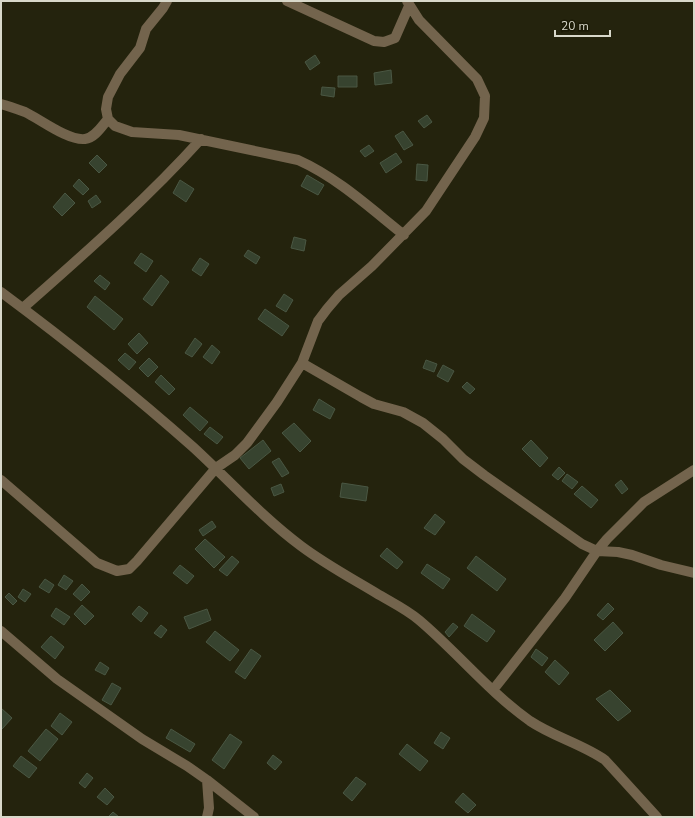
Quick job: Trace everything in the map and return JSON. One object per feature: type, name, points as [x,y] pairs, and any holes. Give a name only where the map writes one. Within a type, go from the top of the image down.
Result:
[{"type":"street","points":[[167,1],[146,29],[140,48],[120,74],[108,97],[106,109],[108,119],[116,126],[132,132],[179,134],[298,160],[316,169],[340,185],[404,235]]},
{"type":"street","points":[[287,1],[374,41],[384,42],[395,38],[408,3]]},
{"type":"street","points":[[1,480],[97,563],[117,571],[128,569],[137,561],[216,468],[234,455],[247,442],[277,402],[302,363],[316,326],[327,308],[404,235],[426,211],[474,137],[484,118],[485,96],[478,79],[419,20],[408,3]]},
{"type":"street","points":[[1,104],[26,113],[40,122],[72,137],[85,139],[94,135],[108,119]]},
{"type":"street","points":[[23,308],[121,220],[173,170],[201,139]]},
{"type":"street","points":[[1,292],[165,422],[216,468],[260,511],[301,546],[419,620],[493,690],[530,720],[551,733],[595,753],[605,760],[657,817]]},
{"type":"street","points":[[302,363],[368,400],[403,412],[422,423],[463,459],[484,475],[582,544],[597,551],[618,552],[632,555],[661,565],[694,573]]},
{"type":"street","points":[[493,690],[565,598],[597,551],[620,525],[644,502],[694,470]]},
{"type":"street","points":[[2,634],[57,679],[142,739],[207,780],[254,817]]},
{"type":"street","points":[[207,780],[209,808],[207,817]]},
{"type":"building","points":[[315,55],[320,63],[310,70],[305,62]]},
{"type":"building","points":[[391,70],[392,83],[375,85],[374,73]]},
{"type":"building","points":[[338,76],[357,76],[357,87],[338,87]]},
{"type":"building","points":[[322,87],[335,88],[334,97],[321,95]]},
{"type":"building","points":[[427,115],[432,122],[424,128],[418,121]]},
{"type":"building","points":[[403,131],[413,145],[404,150],[395,136]]},
{"type":"building","points":[[369,145],[374,151],[365,157],[360,151]]},
{"type":"building","points":[[396,153],[402,162],[386,173],[380,163]]},
{"type":"building","points":[[97,155],[107,165],[99,173],[89,163]]},
{"type":"building","points":[[417,164],[428,165],[427,181],[416,180]]},
{"type":"building","points":[[307,175],[324,185],[318,195],[301,186]]},
{"type":"building","points":[[79,179],[89,189],[83,195],[73,186]]},
{"type":"building","points":[[180,180],[194,189],[186,202],[173,193]]},
{"type":"building","points":[[65,193],[75,203],[62,216],[53,207]]},
{"type":"building","points":[[96,195],[101,202],[92,208],[88,201]]},
{"type":"building","points":[[294,237],[306,240],[304,251],[291,248]]},
{"type":"building","points":[[248,250],[260,257],[256,264],[244,256]]},
{"type":"building","points":[[141,253],[153,261],[146,272],[134,263]]},
{"type":"building","points":[[200,258],[209,264],[201,276],[192,270]]},
{"type":"building","points":[[100,275],[110,283],[105,290],[94,281]]},
{"type":"building","points":[[161,275],[169,282],[152,306],[143,299]]},
{"type":"building","points":[[284,294],[293,300],[286,312],[276,306]]},
{"type":"building","points":[[95,296],[123,319],[114,330],[87,307]]},
{"type":"building","points":[[265,309],[289,326],[282,336],[258,319]]},
{"type":"building","points":[[139,333],[148,343],[137,354],[128,344]]},
{"type":"building","points":[[195,338],[202,344],[192,357],[185,353]]},
{"type":"building","points":[[212,345],[220,352],[212,364],[203,357]]},
{"type":"building","points":[[125,353],[136,362],[129,370],[118,360]]},
{"type":"building","points":[[149,358],[158,367],[148,377],[139,368]]},
{"type":"building","points":[[426,360],[437,364],[434,372],[423,368]]},
{"type":"building","points":[[443,365],[454,371],[448,382],[437,376]]},
{"type":"building","points":[[161,375],[175,389],[169,395],[155,382]]},
{"type":"building","points":[[467,382],[475,389],[470,394],[462,387]]},
{"type":"building","points":[[319,399],[335,409],[330,419],[313,410]]},
{"type":"building","points":[[190,407],[208,422],[200,431],[183,415]]},
{"type":"building","points":[[294,423],[311,441],[300,452],[282,433]]},
{"type":"building","points":[[210,427],[223,437],[217,444],[204,434]]},
{"type":"building","points":[[263,440],[271,451],[249,469],[240,458]]},
{"type":"building","points":[[531,440],[548,458],[540,467],[522,449]]},
{"type":"building","points":[[279,458],[289,473],[282,477],[272,462]]},
{"type":"building","points":[[559,467],[565,473],[558,480],[552,475]]},
{"type":"building","points":[[567,474],[578,482],[572,489],[562,481]]},
{"type":"building","points":[[621,480],[628,489],[622,494],[615,485]]},
{"type":"building","points":[[342,483],[368,487],[366,501],[340,497]]},
{"type":"building","points":[[281,484],[284,492],[274,496],[271,488]]},
{"type":"building","points":[[582,486],[598,500],[591,508],[574,494]]},
{"type":"building","points":[[435,514],[445,522],[435,535],[424,528]]},
{"type":"building","points":[[212,521],[216,527],[203,536],[199,530]]},
{"type":"building","points":[[205,539],[225,557],[214,568],[195,549]]},
{"type":"building","points":[[387,548],[403,562],[397,569],[380,556]]},
{"type":"building","points":[[232,556],[239,562],[227,576],[219,570]]},
{"type":"building","points":[[476,556],[506,579],[497,591],[467,568]]},
{"type":"building","points":[[427,564],[450,579],[443,589],[421,573]]},
{"type":"building","points":[[180,565],[194,576],[187,584],[173,573]]},
{"type":"building","points":[[64,575],[73,581],[66,590],[58,585]]},
{"type":"building","points":[[45,579],[54,585],[49,593],[39,587]]},
{"type":"building","points":[[82,584],[90,592],[81,601],[73,594]]},
{"type":"building","points":[[23,589],[31,594],[25,602],[18,597]]},
{"type":"building","points":[[9,593],[17,601],[13,605],[5,597]]},
{"type":"building","points":[[608,603],[614,609],[603,620],[597,615]]},
{"type":"building","points":[[82,605],[94,616],[85,625],[74,614]]},
{"type":"building","points":[[139,606],[148,613],[141,622],[132,614]]},
{"type":"building","points":[[56,608],[70,617],[64,625],[51,616]]},
{"type":"building","points":[[207,609],[211,620],[189,629],[184,617]]},
{"type":"building","points":[[472,614],[495,631],[487,642],[464,626]]},
{"type":"building","points":[[613,622],[623,633],[605,651],[594,640]]},
{"type":"building","points":[[453,623],[458,627],[449,637],[445,632]]},
{"type":"building","points":[[161,625],[167,630],[161,638],[154,633]]},
{"type":"building","points":[[215,631],[239,650],[230,661],[206,642]]},
{"type":"building","points":[[51,636],[64,647],[55,659],[41,647]]},
{"type":"building","points":[[251,649],[261,656],[245,679],[235,672]]},
{"type":"building","points":[[536,649],[548,658],[542,666],[531,657]]},
{"type":"building","points":[[555,660],[569,673],[559,685],[545,672]]},
{"type":"building","points":[[100,662],[109,668],[105,675],[95,670]]},
{"type":"building","points":[[112,683],[121,688],[111,705],[102,700]]},
{"type":"building","points":[[610,690],[631,711],[618,721],[596,699]]},
{"type":"building","points":[[1,708],[12,718],[2,729],[1,728]]},
{"type":"building","points":[[60,713],[72,722],[62,735],[51,726]]},
{"type":"building","points":[[46,729],[58,739],[40,761],[28,751]]},
{"type":"building","points":[[171,729],[195,744],[190,752],[166,738]]},
{"type":"building","points":[[441,732],[450,738],[443,749],[434,743]]},
{"type":"building","points":[[230,734],[242,742],[224,769],[212,760]]},
{"type":"building","points":[[407,744],[428,761],[420,771],[399,754]]},
{"type":"building","points":[[273,755],[282,762],[275,770],[267,763]]},
{"type":"building","points":[[21,756],[37,768],[29,778],[13,766]]},
{"type":"building","points":[[87,773],[93,778],[85,788],[79,783]]},
{"type":"building","points":[[356,777],[366,784],[352,801],[343,793]]},
{"type":"building","points":[[105,788],[114,797],[107,805],[97,797]]},
{"type":"building","points":[[463,793],[476,805],[468,813],[455,802]]},
{"type":"building","points":[[113,812],[119,817],[108,817]]}]
